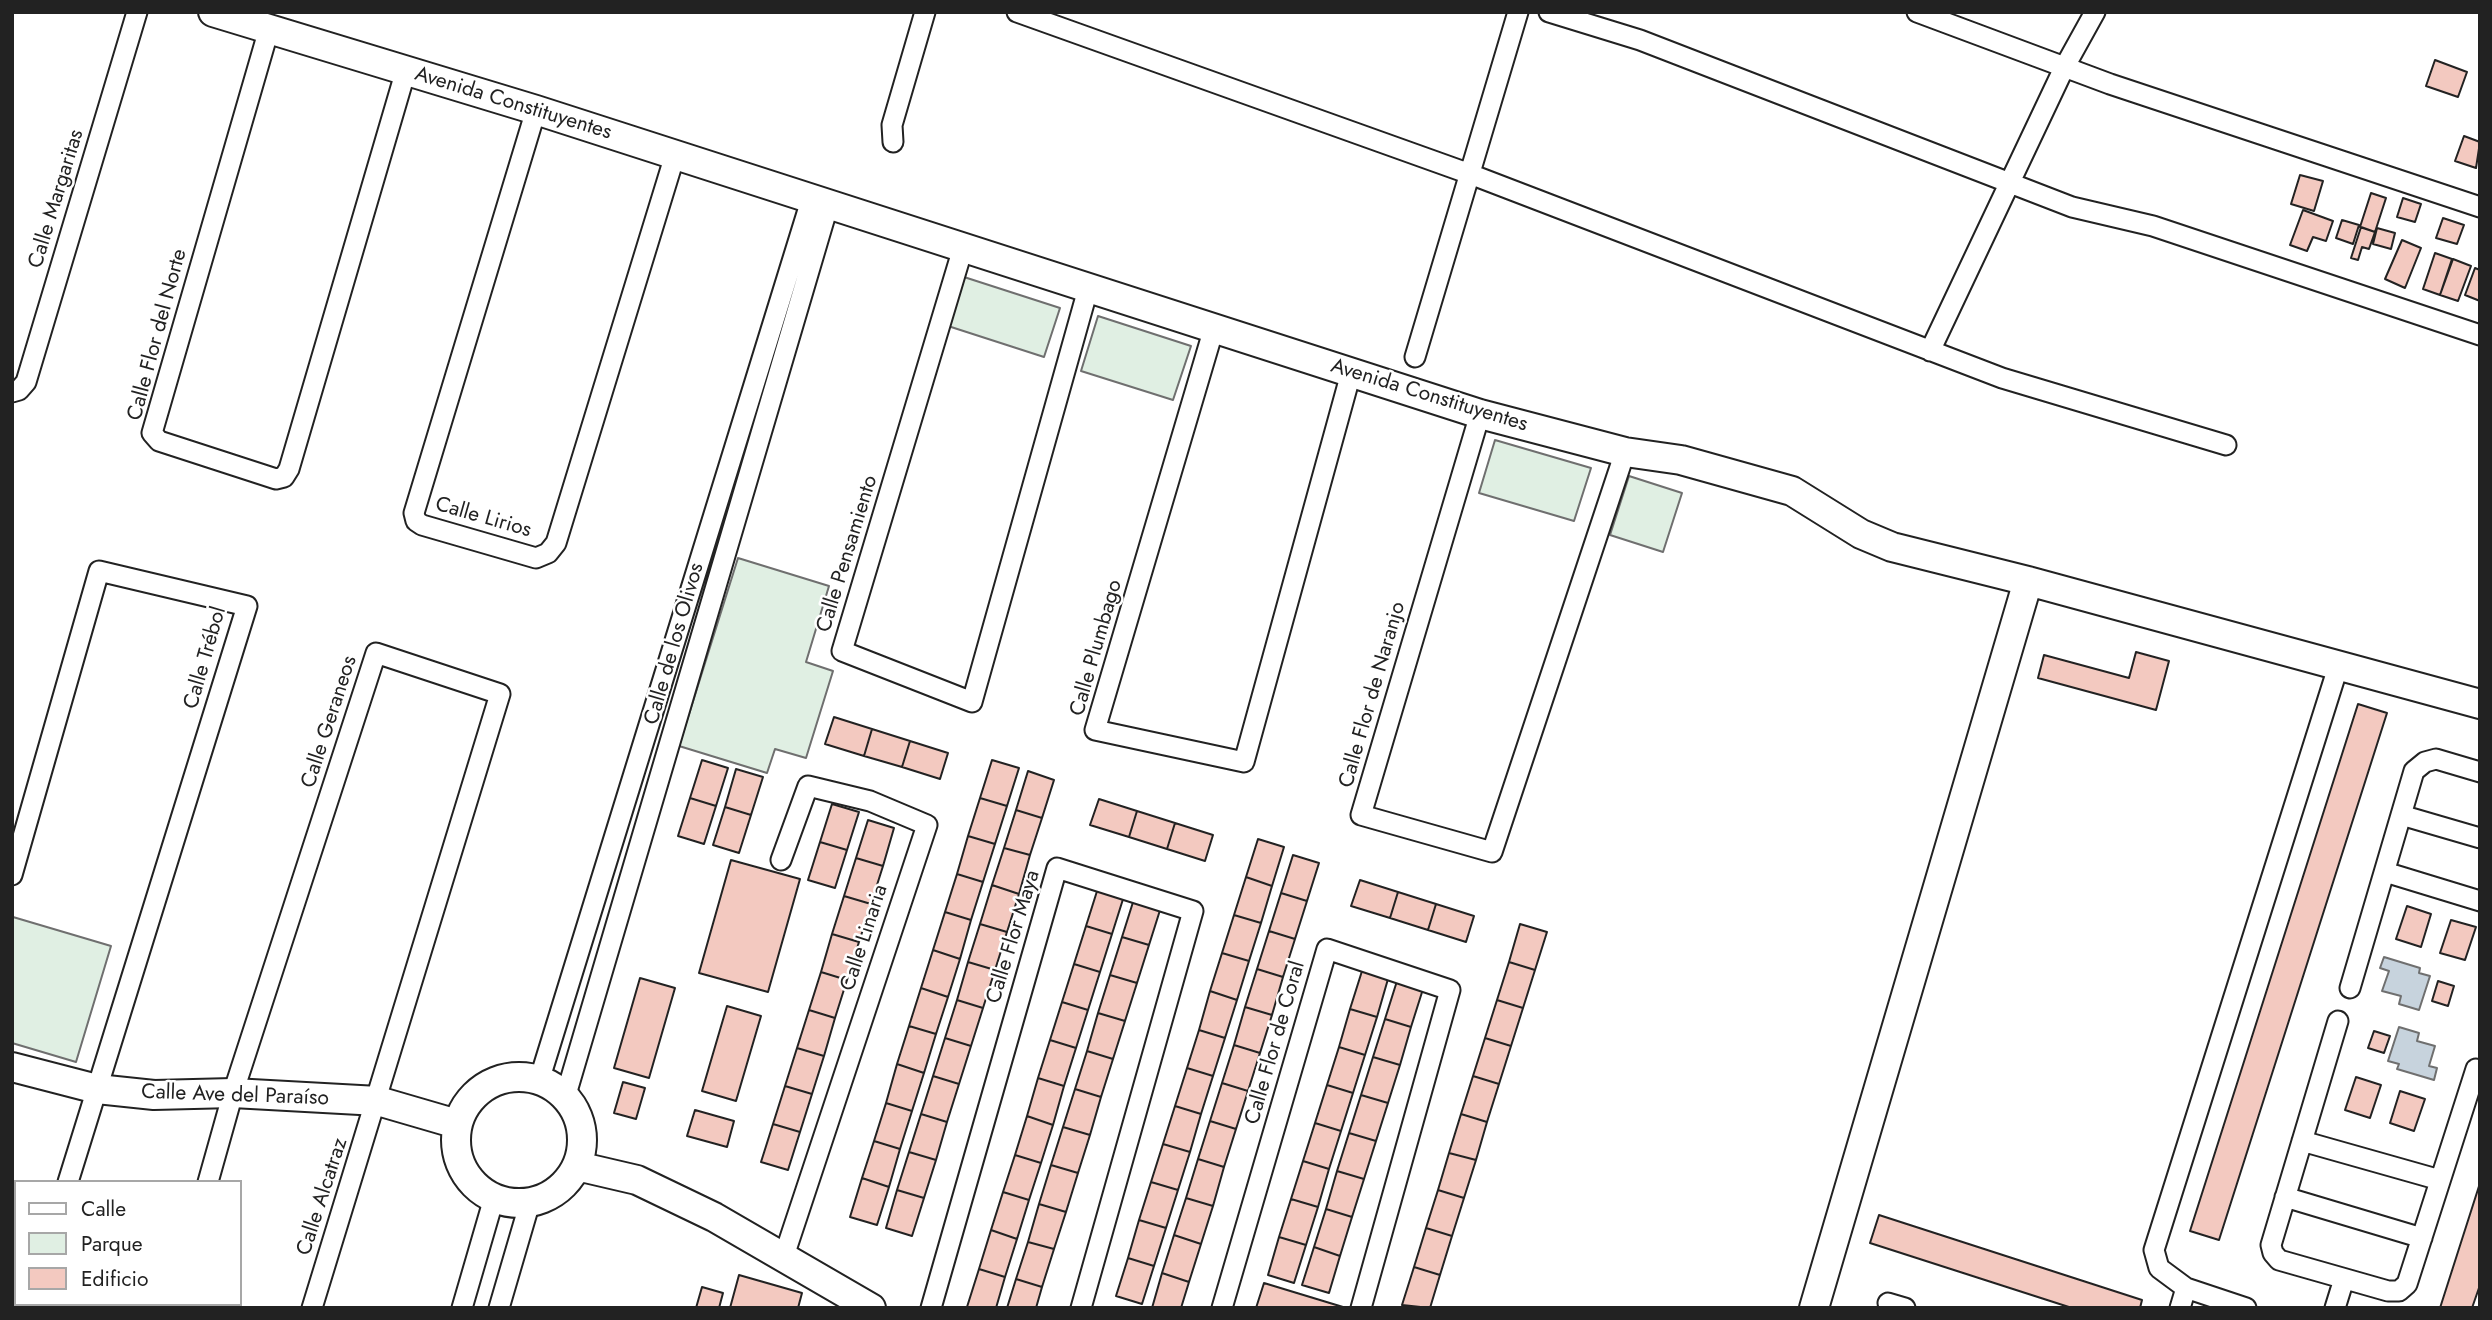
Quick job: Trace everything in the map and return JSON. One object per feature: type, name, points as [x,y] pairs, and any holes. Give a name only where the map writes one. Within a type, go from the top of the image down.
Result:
[{"type":"main road","name":"Avenida Constituyentes","points":[[213,12],[820,200],[1480,414],[1625,452],[1681,460],[1792,491],[1861,534],[1892,547],[2339,664],[2480,704]]},
{"type":"main road","points":[[1814,1308],[2028,581]]},
{"type":"main road","name":"Calle Ave del Paraíso","points":[[12,1067],[97,1089],[155,1095],[233,1094],[378,1101],[457,1124]]},
{"type":"main road","points":[[512,1077],[553,1086],[565,1098],[580,1122],[583,1144],[577,1166],[564,1185],[542,1200],[520,1204],[494,1198],[481,1191],[461,1167],[455,1146],[457,1124],[475,1095],[490,1084],[512,1077]]},
{"type":"main road","points":[[577,1166],[637,1180],[714,1217],[871,1308]]},
{"type":"street","name":"Calle Margaritas","points":[[12,392],[19,390],[26,382],[137,12]]},
{"type":"street","points":[[893,142],[892,125],[925,12]]},
{"type":"street","points":[[1017,12],[1470,174],[2002,378],[2226,445]]},
{"type":"street","points":[[1415,357],[1518,12]]},
{"type":"street","points":[[1549,12],[1640,40],[2072,207],[2153,226],[2480,335]]},
{"type":"street","points":[[1917,12],[2064,68],[2480,207]]},
{"type":"street","points":[[1930,351],[2064,68],[2095,12]]},
{"type":"street","name":"Calle Flor del Norte","points":[[269,29],[152,433],[159,441],[276,479],[284,477],[289,469],[406,71]]},
{"type":"street","name":"Calle Lirios","points":[[536,110],[414,513],[416,521],[422,526],[536,558],[548,553],[556,543],[675,155]]},
{"type":"street","name":"Calle de los Olivos","points":[[539,1081],[820,200]]},
{"type":"street","name":"Calle de los Olivos","points":[[565,1098],[820,200]]},
{"type":"street","name":"Calle Pensamiento","points":[[963,248],[842,650],[972,702],[1088,289]]},
{"type":"street","name":"Calle Plumbago","points":[[1214,328],[1095,730],[1244,762],[1352,373]]},
{"type":"street","name":"Calle Flor de Naranjo","points":[[1480,414],[1361,815],[1492,852],[1625,452]]},
{"type":"street","name":"Calle Trébol","points":[[12,874],[99,571],[247,606],[97,1089]]},
{"type":"street","name":"Calle Geraneos","points":[[233,1094],[376,653],[500,694],[378,1101]]},
{"type":"street","points":[[2246,1308],[2186,1289],[2159,1268],[2154,1250],[2339,664]]},
{"type":"street","points":[[2350,988],[2414,771],[2424,762],[2436,759],[2480,772]]},
{"type":"street","name":"Calle Linaria","points":[[781,860],[808,786],[870,801],[926,825],[783,1259]]},
{"type":"street","points":[[2401,815],[2480,838]]},
{"type":"street","name":"Calle Flor Maya","points":[[931,1308],[1057,869],[1193,911],[1081,1308]]},
{"type":"street","points":[[2385,872],[2480,901]]},
{"type":"street","name":"Calle Flor de Coral","points":[[1222,1308],[1327,949],[1450,990],[1361,1308]]},
{"type":"street","points":[[2338,1021],[2271,1245],[2279,1260],[2388,1291],[2399,1291],[2407,1284],[2476,1069]]},
{"type":"street","points":[[69,1180],[97,1089]]},
{"type":"street","points":[[209,1180],[233,1094]]},
{"type":"street","name":"Calle Alcatraz","points":[[312,1308],[378,1101]]},
{"type":"street","points":[[2302,1141],[2440,1180]]},
{"type":"street","points":[[462,1308],[494,1198]]},
{"type":"street","points":[[2285,1198],[2422,1238]]},
{"type":"street","points":[[499,1308],[530,1202]]},
{"type":"street","points":[[2335,1308],[2344,1279]]},
{"type":"street","points":[[2180,1308],[2186,1289]]},
{"type":"green space","points":[[964,277],[1060,308],[1044,357],[948,326]]},
{"type":"green space","points":[[1098,316],[1191,346],[1173,400],[1081,371]]},
{"type":"green space","points":[[1495,440],[1591,468],[1574,521],[1479,493]]},
{"type":"green space","points":[[1629,476],[1682,493],[1663,552],[1610,535]]},
{"type":"green space","points":[[738,558],[829,586],[806,662],[833,671],[806,758],[775,749],[767,773],[679,746]]},
{"type":"green space","points":[[13,917],[111,946],[76,1062],[12,1043]]},
{"type":"shaded area","points":[[2384,957],[2420,968],[2419,973],[2430,976],[2419,1010],[2399,1004],[2401,996],[2382,991],[2389,971],[2380,968]]},
{"type":"shaded area","points":[[2399,1027],[2419,1033],[2417,1041],[2435,1046],[2429,1066],[2437,1068],[2434,1080],[2397,1069],[2399,1064],[2388,1061]]},
{"type":"building","points":[[2435,60],[2467,72],[2458,97],[2426,86]]},
{"type":"building","points":[[2464,136],[2480,142],[2476,168],[2455,161]]},
{"type":"building","points":[[2300,175],[2323,181],[2314,211],[2291,204]]},
{"type":"building","points":[[2371,193],[2386,198],[2375,232],[2360,227]]},
{"type":"building","points":[[2403,198],[2421,204],[2415,222],[2397,217]]},
{"type":"building","points":[[2303,210],[2333,221],[2326,241],[2313,237],[2307,251],[2290,245]]},
{"type":"building","points":[[2443,218],[2464,225],[2457,244],[2436,238]]},
{"type":"building","points":[[2342,220],[2359,225],[2353,244],[2336,238]]},
{"type":"building","points":[[2361,227],[2375,232],[2369,249],[2362,247],[2358,260],[2351,258]]},
{"type":"building","points":[[2377,228],[2395,233],[2391,249],[2373,244]]},
{"type":"building","points":[[2402,240],[2421,248],[2405,288],[2385,279]]},
{"type":"building","points":[[2435,253],[2452,259],[2440,295],[2423,289]]},
{"type":"building","points":[[2453,259],[2471,266],[2458,301],[2440,295]]},
{"type":"building","points":[[2475,268],[2480,270],[2480,301],[2465,295]]},
{"type":"building","points":[[2136,652],[2169,661],[2156,710],[2038,678],[2044,655],[2129,678]]},
{"type":"building","points":[[2358,704],[2387,713],[2219,1240],[2190,1231]]},
{"type":"building","points":[[834,717],[872,729],[864,756],[825,744]]},
{"type":"building","points":[[872,729],[910,741],[902,767],[864,756]]},
{"type":"building","points":[[910,741],[948,753],[940,779],[902,767]]},
{"type":"building","points":[[702,760],[728,768],[716,806],[690,798]]},
{"type":"building","points":[[992,760],[1019,768],[1007,806],[980,798]]},
{"type":"building","points":[[736,769],[763,777],[751,815],[725,807]]},
{"type":"building","points":[[1028,771],[1054,780],[1042,818],[1016,810]]},
{"type":"building","points":[[690,798],[716,806],[704,844],[678,836]]},
{"type":"building","points":[[980,798],[1007,806],[995,844],[968,836]]},
{"type":"building","points":[[1099,799],[1137,811],[1129,837],[1090,825]]},
{"type":"building","points":[[832,804],[859,812],[847,850],[820,842]]},
{"type":"building","points":[[725,807],[751,815],[739,853],[713,845]]},
{"type":"building","points":[[1016,810],[1042,818],[1030,855],[1004,848]]},
{"type":"building","points":[[1137,811],[1175,823],[1167,849],[1129,837]]},
{"type":"building","points":[[868,820],[894,828],[883,866],[856,858]]},
{"type":"building","points":[[1175,823],[1213,835],[1205,861],[1167,849]]},
{"type":"building","points":[[968,836],[995,844],[983,882],[957,874]]},
{"type":"building","points":[[1258,839],[1284,847],[1272,886],[1246,877]]},
{"type":"building","points":[[820,842],[847,850],[835,888],[808,880]]},
{"type":"building","points":[[1004,848],[1030,855],[1019,894],[992,885]]},
{"type":"building","points":[[1293,855],[1319,863],[1307,901],[1281,893]]},
{"type":"building","points":[[856,858],[883,866],[871,904],[844,896]]},
{"type":"building","points":[[731,860],[800,879],[768,992],[699,973]]},
{"type":"building","points":[[957,874],[983,882],[971,920],[945,912]]},
{"type":"building","points":[[1246,877],[1272,886],[1261,923],[1234,915]]},
{"type":"building","points":[[1360,880],[1398,892],[1390,918],[1351,906]]},
{"type":"building","points":[[992,885],[1019,894],[1007,932],[980,924]]},
{"type":"building","points":[[1098,888],[1124,896],[1112,934],[1086,926]]},
{"type":"building","points":[[1398,892],[1436,904],[1428,930],[1390,918]]},
{"type":"building","points":[[1281,893],[1307,901],[1295,939],[1269,931]]},
{"type":"building","points":[[844,896],[871,904],[859,942],[832,934]]},
{"type":"building","points":[[1134,899],[1161,907],[1149,945],[1122,937]]},
{"type":"building","points":[[1436,904],[1474,916],[1466,942],[1428,930]]},
{"type":"building","points":[[2407,906],[2431,914],[2421,947],[2396,939]]},
{"type":"building","points":[[945,912],[971,920],[960,959],[933,950]]},
{"type":"building","points":[[1234,915],[1261,923],[1249,961],[1222,953]]},
{"type":"building","points":[[2451,920],[2476,927],[2465,960],[2440,953]]},
{"type":"building","points":[[980,924],[1007,932],[995,970],[968,962]]},
{"type":"building","points":[[1520,924],[1547,932],[1535,970],[1509,962]]},
{"type":"building","points":[[1086,926],[1112,934],[1100,972],[1074,964]]},
{"type":"building","points":[[1269,931],[1295,939],[1283,977],[1257,969]]},
{"type":"building","points":[[832,934],[859,942],[847,980],[821,972]]},
{"type":"building","points":[[1122,937],[1149,945],[1137,983],[1110,975]]},
{"type":"building","points":[[933,950],[960,959],[948,997],[921,988]]},
{"type":"building","points":[[1222,953],[1249,961],[1237,1000],[1210,991]]},
{"type":"building","points":[[968,962],[995,970],[983,1008],[957,1000]]},
{"type":"building","points":[[1509,962],[1535,970],[1523,1008],[1497,1000]]},
{"type":"building","points":[[1074,964],[1100,972],[1088,1010],[1062,1002]]},
{"type":"building","points":[[1257,969],[1283,977],[1272,1015],[1245,1007]]},
{"type":"building","points":[[1362,971],[1388,979],[1377,1017],[1350,1009]]},
{"type":"building","points":[[821,972],[847,980],[835,1018],[809,1010]]},
{"type":"building","points":[[1110,975],[1137,983],[1125,1021],[1098,1013]]},
{"type":"building","points":[[640,978],[675,988],[649,1078],[614,1068]]},
{"type":"building","points":[[1397,981],[1423,989],[1411,1027],[1385,1019]]},
{"type":"building","points":[[2438,981],[2454,986],[2448,1006],[2432,1001]]},
{"type":"building","points":[[921,988],[948,997],[936,1034],[909,1026]]},
{"type":"building","points":[[1210,991],[1237,1000],[1225,1038],[1199,1030]]},
{"type":"building","points":[[957,1000],[983,1008],[971,1046],[945,1038]]},
{"type":"building","points":[[1497,1000],[1523,1008],[1511,1046],[1485,1038]]},
{"type":"building","points":[[1062,1002],[1088,1010],[1076,1048],[1050,1040]]},
{"type":"building","points":[[727,1006],[761,1016],[736,1101],[702,1091]]},
{"type":"building","points":[[1245,1007],[1272,1015],[1260,1053],[1234,1045]]},
{"type":"building","points":[[1350,1009],[1377,1017],[1365,1055],[1339,1047]]},
{"type":"building","points":[[809,1010],[835,1018],[824,1056],[797,1048]]},
{"type":"building","points":[[1098,1013],[1125,1021],[1113,1059],[1087,1051]]},
{"type":"building","points":[[1385,1019],[1411,1027],[1400,1065],[1373,1057]]},
{"type":"building","points":[[909,1026],[936,1034],[924,1073],[897,1064]]},
{"type":"building","points":[[1199,1030],[1225,1038],[1213,1076],[1187,1068]]},
{"type":"building","points":[[2374,1031],[2390,1036],[2384,1053],[2368,1048]]},
{"type":"building","points":[[945,1038],[971,1046],[959,1084],[933,1076]]},
{"type":"building","points":[[1485,1038],[1511,1046],[1499,1084],[1473,1076]]},
{"type":"building","points":[[1050,1040],[1076,1048],[1064,1086],[1038,1078]]},
{"type":"building","points":[[1234,1045],[1260,1053],[1248,1091],[1222,1083]]},
{"type":"building","points":[[1339,1047],[1365,1055],[1353,1093],[1327,1085]]},
{"type":"building","points":[[797,1048],[824,1056],[812,1094],[785,1086]]},
{"type":"building","points":[[1087,1051],[1113,1059],[1101,1097],[1075,1089]]},
{"type":"building","points":[[1373,1057],[1400,1065],[1388,1103],[1361,1095]]},
{"type":"building","points":[[897,1064],[924,1073],[912,1111],[886,1103]]},
{"type":"building","points":[[1187,1068],[1213,1076],[1201,1114],[1175,1106]]},
{"type":"building","points":[[933,1076],[959,1084],[947,1122],[921,1114]]},
{"type":"building","points":[[1473,1076],[1499,1084],[1487,1122],[1461,1114]]},
{"type":"building","points":[[2356,1077],[2381,1085],[2370,1118],[2345,1110]]},
{"type":"building","points":[[1038,1078],[1064,1086],[1053,1125],[1027,1116]]},
{"type":"building","points":[[623,1082],[645,1088],[636,1119],[614,1113]]},
{"type":"building","points":[[1222,1083],[1248,1091],[1236,1129],[1210,1121]]},
{"type":"building","points":[[1327,1085],[1353,1093],[1341,1131],[1315,1123]]},
{"type":"building","points":[[785,1086],[812,1094],[800,1132],[773,1124]]},
{"type":"building","points":[[1075,1089],[1101,1097],[1090,1135],[1063,1127]]},
{"type":"building","points":[[2400,1091],[2425,1099],[2414,1131],[2390,1123]]},
{"type":"building","points":[[1361,1095],[1388,1103],[1376,1141],[1349,1133]]},
{"type":"building","points":[[886,1103],[912,1111],[900,1149],[874,1141]]},
{"type":"building","points":[[1175,1106],[1201,1114],[1190,1152],[1163,1144]]},
{"type":"building","points":[[695,1110],[734,1121],[727,1147],[687,1136]]},
{"type":"building","points":[[921,1114],[947,1122],[936,1160],[909,1152]]},
{"type":"building","points":[[1461,1114],[1487,1122],[1476,1160],[1449,1153]]},
{"type":"building","points":[[1027,1116],[1053,1125],[1041,1163],[1015,1155]]},
{"type":"building","points":[[1210,1121],[1236,1129],[1224,1167],[1198,1159]]},
{"type":"building","points":[[1315,1123],[1341,1131],[1329,1169],[1303,1161]]},
{"type":"building","points":[[773,1124],[800,1132],[788,1170],[761,1162]]},
{"type":"building","points":[[1063,1127],[1090,1135],[1078,1173],[1051,1165]]},
{"type":"building","points":[[1349,1133],[1376,1141],[1364,1179],[1337,1171]]},
{"type":"building","points":[[874,1141],[900,1149],[889,1187],[862,1178]]},
{"type":"building","points":[[1163,1144],[1190,1152],[1178,1190],[1151,1182]]},
{"type":"building","points":[[909,1152],[936,1160],[924,1198],[897,1190]]},
{"type":"building","points":[[1449,1153],[1476,1160],[1464,1198],[1438,1190]]},
{"type":"building","points":[[1015,1155],[1041,1163],[1029,1200],[1003,1192]]},
{"type":"building","points":[[1198,1159],[1224,1167],[1213,1206],[1186,1198]]},
{"type":"building","points":[[1303,1161],[1329,1169],[1318,1207],[1291,1199]]},
{"type":"building","points":[[1051,1165],[1078,1173],[1066,1212],[1039,1204]]},
{"type":"building","points":[[1337,1171],[1364,1179],[1352,1217],[1326,1209]]},
{"type":"building","points":[[862,1178],[889,1187],[877,1225],[850,1217]]},
{"type":"building","points":[[1151,1182],[1178,1190],[1166,1228],[1139,1220]]},
{"type":"building","points":[[2480,1183],[2480,1285],[2472,1308],[2440,1308]]},
{"type":"building","points":[[897,1190],[924,1198],[912,1236],[886,1228]]},
{"type":"building","points":[[1438,1190],[1464,1198],[1452,1236],[1426,1228]]},
{"type":"building","points":[[1003,1192],[1029,1200],[1017,1239],[991,1230]]},
{"type":"building","points":[[1186,1198],[1213,1206],[1201,1244],[1174,1235]]},
{"type":"building","points":[[1291,1199],[1318,1207],[1306,1245],[1279,1237]]},
{"type":"building","points":[[1039,1204],[1066,1212],[1054,1249],[1028,1242]]},
{"type":"building","points":[[1326,1209],[1352,1217],[1340,1256],[1314,1247]]},
{"type":"building","points":[[1879,1215],[2142,1300],[2140,1308],[2072,1308],[1870,1243]]},
{"type":"building","points":[[1139,1220],[1166,1228],[1154,1266],[1128,1258]]},
{"type":"building","points":[[1426,1228],[1452,1236],[1440,1275],[1414,1267]]},
{"type":"building","points":[[991,1230],[1017,1239],[1005,1277],[979,1269]]},
{"type":"building","points":[[1174,1235],[1201,1244],[1189,1282],[1162,1273]]},
{"type":"building","points":[[1279,1237],[1306,1245],[1294,1283],[1268,1275]]},
{"type":"building","points":[[1028,1242],[1054,1249],[1042,1287],[1016,1279]]},
{"type":"building","points":[[1314,1247],[1340,1256],[1329,1293],[1302,1285]]},
{"type":"building","points":[[1128,1258],[1154,1266],[1142,1304],[1116,1296]]},
{"type":"building","points":[[1414,1267],[1440,1275],[1430,1308],[1402,1305]]},
{"type":"building","points":[[979,1269],[1005,1277],[996,1308],[967,1307]]},
{"type":"building","points":[[1162,1273],[1189,1282],[1181,1308],[1152,1308]]},
{"type":"building","points":[[739,1275],[802,1293],[798,1308],[730,1308]]},
{"type":"building","points":[[1016,1279],[1042,1287],[1036,1308],[1007,1308]]},
{"type":"building","points":[[1264,1283],[1343,1307],[1256,1308]]},
{"type":"building","points":[[702,1287],[723,1293],[719,1308],[696,1308]]}]
